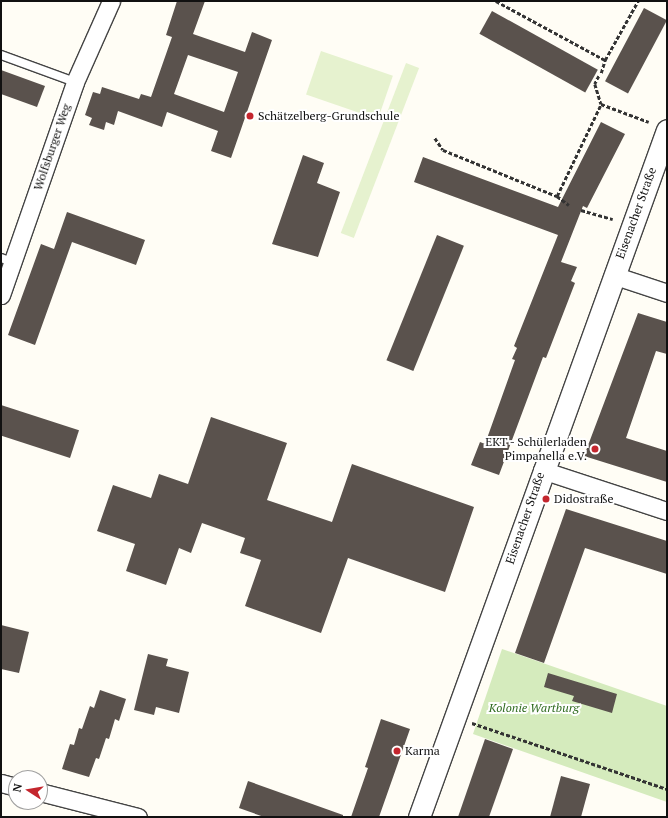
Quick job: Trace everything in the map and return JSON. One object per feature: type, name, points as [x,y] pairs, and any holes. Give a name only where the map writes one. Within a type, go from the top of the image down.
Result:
[{"type":"street","name":"Wolfsburger Weg","points":[[1,295],[7,260],[75,82],[111,1]]},
{"type":"street","name":"Eisenacher Straße","points":[[419,817],[613,275],[658,126]]},
{"type":"street","points":[[613,275],[667,292]]},
{"type":"street","points":[[542,470],[667,511]]},
{"type":"street","points":[[48,794],[138,817]]},
{"type":"lane","points":[[1,55],[75,82]]},
{"type":"path","points":[[496,1],[605,60]]},
{"type":"path","points":[[601,73],[605,60],[638,1]]},
{"type":"path","points":[[557,196],[601,104],[595,84],[599,76]]},
{"type":"path","points":[[601,104],[658,126]]},
{"type":"path","points":[[435,138],[443,150],[557,196],[569,206]]},
{"type":"path","points":[[581,210],[613,219]]},
{"type":"path","points":[[470,722],[667,789]]},
{"type":"green space","points":[[321,51],[393,76],[378,119],[306,94]]},
{"type":"green space","points":[[406,63],[419,68],[354,238],[341,233]]},
{"type":"green space","name":"Kolonie Wartburg","points":[[502,649],[667,706],[667,802],[473,734]]},
{"type":"building","points":[[177,1],[205,1],[193,34],[245,52],[252,32],[272,40],[231,158],[211,151],[218,131],[167,112],[162,127],[118,111],[114,125],[106,122],[104,130],[89,125],[92,118],[85,115],[93,92],[100,94],[102,87],[139,99],[141,94],[151,97],[172,37],[166,35]],"holes":[[[188,55],[238,72],[224,112],[174,94]]]},
{"type":"building","points":[[644,8],[667,20],[628,93],[605,81]]},
{"type":"building","points":[[492,11],[598,70],[585,92],[479,34]]},
{"type":"building","points":[[1,70],[45,86],[37,107],[1,94]]},
{"type":"building","points":[[601,122],[625,134],[587,208],[583,206],[561,262],[577,267],[571,281],[575,283],[546,358],[543,357],[499,475],[471,465],[480,442],[485,444],[515,360],[512,359],[517,348],[514,346],[558,235],[414,182],[423,157],[558,207]]},
{"type":"building","points":[[303,155],[324,163],[317,183],[340,192],[318,257],[272,244]]},
{"type":"building","points":[[67,212],[145,240],[136,265],[72,242],[35,345],[8,335],[41,244],[54,249]]},
{"type":"building","points":[[437,235],[464,246],[413,371],[386,360]]},
{"type":"building","points":[[638,313],[667,322],[667,354],[656,351],[626,438],[667,451],[667,482],[584,456]]},
{"type":"building","points":[[1,405],[79,430],[70,458],[1,435]]},
{"type":"building","points":[[211,417],[287,443],[267,500],[332,522],[352,464],[474,507],[445,592],[348,558],[321,633],[245,606],[261,560],[240,553],[245,538],[202,523],[191,553],[179,548],[166,585],[126,571],[135,544],[97,531],[113,485],[151,498],[159,474],[188,484]]},
{"type":"building","points":[[566,509],[667,541],[667,574],[585,548],[544,663],[515,653]]},
{"type":"building","points":[[1,625],[29,632],[19,673],[1,669]]},
{"type":"building","points":[[148,654],[168,659],[166,666],[189,672],[179,713],[156,707],[154,715],[134,710]]},
{"type":"building","points":[[548,673],[617,694],[612,713],[572,701],[574,696],[544,687]]},
{"type":"building","points":[[100,690],[126,699],[119,721],[115,719],[109,739],[106,738],[99,759],[96,758],[89,777],[62,769],[70,744],[74,745],[79,728],[82,729],[90,706],[94,708]]},
{"type":"building","points":[[381,719],[410,729],[379,817],[351,817],[368,768],[365,767]]},
{"type":"building","points":[[485,739],[513,749],[489,817],[458,817]]},
{"type":"building","points":[[561,776],[590,784],[581,817],[550,817]]},
{"type":"building","points":[[248,781],[343,815],[343,817],[264,817],[239,808]]},
{"type":"place","name":"Schätzelberg-Grundschule","points":[[250,116]]},
{"type":"place","name":"EKT - Schülerladen Pimpanella e.V.","points":[[595,449]]},
{"type":"place","name":"Didostraße","points":[[546,499]]},
{"type":"place","name":"Karma","points":[[397,751]]}]
